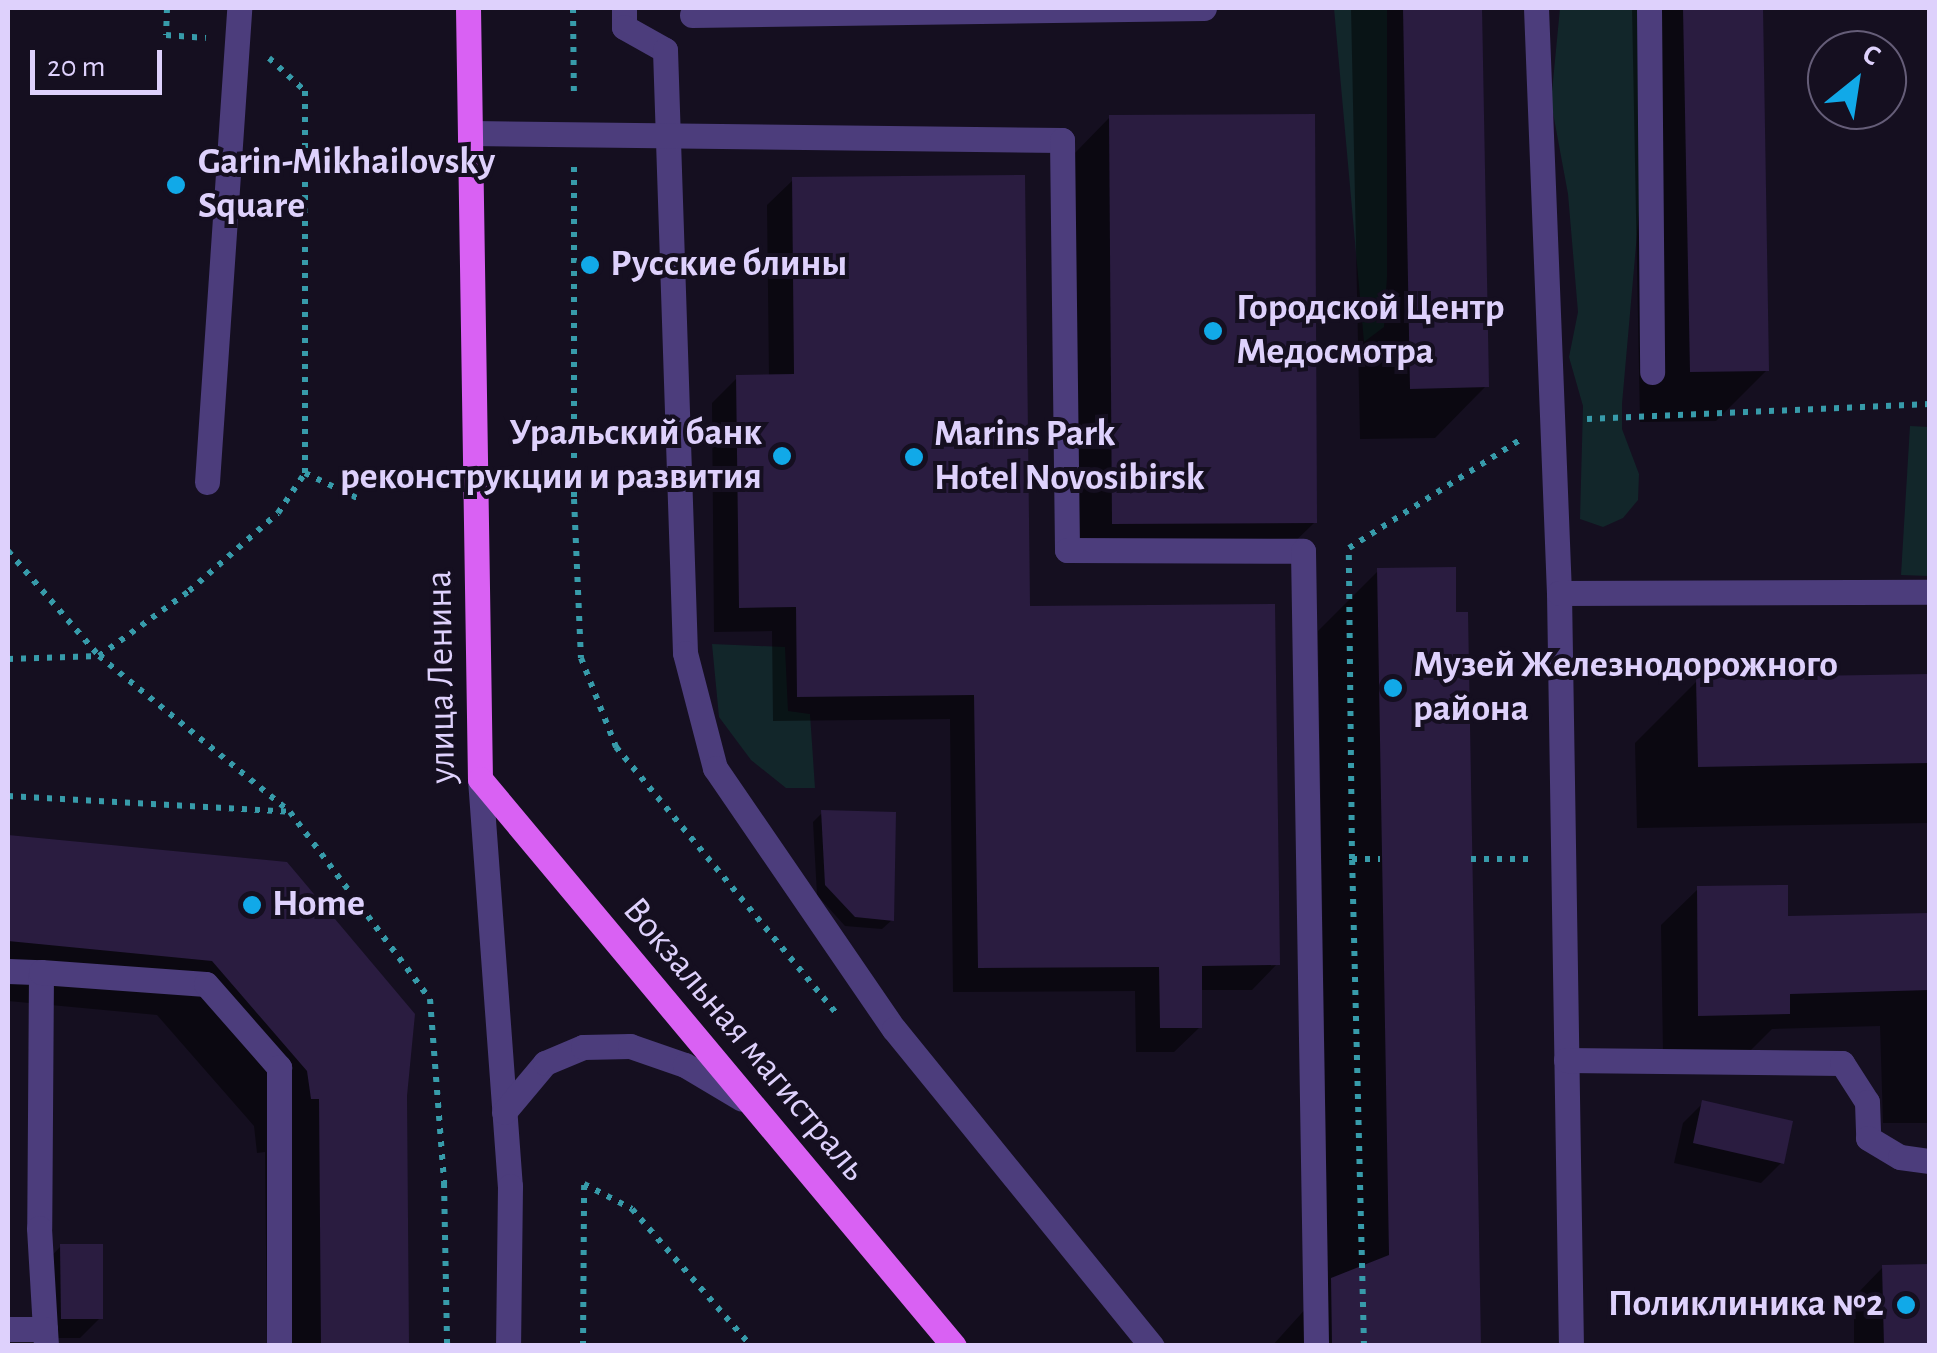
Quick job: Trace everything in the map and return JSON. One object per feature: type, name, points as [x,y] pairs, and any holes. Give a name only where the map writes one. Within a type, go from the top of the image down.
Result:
[{"type":"main road","name":"улица Ленина","points":[[468,8],[480,779]]},
{"type":"main road","name":"Вокзальная магистраль","points":[[480,779],[742,1100],[954,1346]]},
{"type":"street","points":[[207,482],[239,8]]},
{"type":"street","points":[[624,8],[624,27],[665,50]]},
{"type":"street","points":[[1152,1346],[894,1029],[714,768],[685,653],[665,50],[692,11],[1204,8]]},
{"type":"street","points":[[1536,8],[1558,593],[1570,1346]]},
{"type":"street","points":[[1649,8],[1652,372]]},
{"type":"street","points":[[471,133],[1062,140],[1067,550],[1303,551],[1316,1346]]},
{"type":"street","points":[[1558,593],[1930,592]]},
{"type":"street","name":"улица Ленина","points":[[480,779],[504,1112],[508,1346]]},
{"type":"street","points":[[8,971],[206,984],[279,1067],[279,1346]]},
{"type":"street","points":[[8,1329],[46,1337],[41,972]]},
{"type":"street","points":[[504,1112],[545,1063],[583,1047],[630,1046],[685,1065],[742,1100]]},
{"type":"street","points":[[1566,1060],[1842,1062],[1867,1102],[1868,1138],[1900,1157],[1930,1161]]},
{"type":"path","points":[[166,8],[166,35],[200,36]]},
{"type":"path","points":[[573,8],[574,498],[581,658],[616,748]]},
{"type":"path","points":[[8,659],[99,656],[189,591],[278,513],[305,474],[305,91],[265,54]]},
{"type":"path","points":[[305,474],[357,498]]},
{"type":"path","points":[[8,552],[99,656],[290,812],[430,999],[444,1182],[447,1346]]},
{"type":"path","points":[[8,796],[290,812]]},
{"type":"path","points":[[1364,1346],[1352,859],[1380,859]]},
{"type":"path","points":[[1470,859],[1563,859]]},
{"type":"path","points":[[583,1346],[584,1184],[632,1210],[752,1346]]},
{"type":"green space","points":[[1334,8],[1387,8],[1384,327],[1364,342]]},
{"type":"green space","points":[[1560,8],[1657,8],[1622,404],[1622,429],[1639,474],[1638,500],[1623,518],[1603,527],[1580,519],[1583,406],[1569,357],[1578,312],[1568,194],[1551,102]]},
{"type":"green space","points":[[1910,426],[1929,427],[1929,576],[1901,575]]},
{"type":"green space","points":[[712,644],[785,647],[788,711],[810,714],[815,788],[786,788],[751,760],[719,717]]},
{"type":"building","points":[[1403,8],[1482,8],[1489,387],[1410,389]]},
{"type":"building","points":[[1683,8],[1763,8],[1769,371],[1690,372]]},
{"type":"building","points":[[1315,114],[1317,523],[1112,524],[1109,115]]},
{"type":"building","points":[[1025,175],[1030,606],[1275,604],[1280,965],[1202,966],[1202,1028],[1160,1028],[1159,967],[978,968],[974,695],[797,697],[796,607],[739,608],[736,375],[794,374],[792,177]]},
{"type":"building","points":[[1456,567],[1456,612],[1468,612],[1481,1346],[1332,1346],[1331,1278],[1389,1255],[1377,568]]},
{"type":"building","points":[[1930,674],[1930,763],[1698,767],[1696,678]]},
{"type":"building","points":[[821,810],[896,812],[894,921],[855,917],[825,885]]},
{"type":"building","points":[[8,835],[287,862],[415,1014],[407,1096],[409,1346],[321,1346],[319,1099],[311,1099],[307,1071],[212,961],[8,941]]},
{"type":"building","points":[[1788,885],[1788,916],[1930,913],[1930,990],[1790,994],[1790,1014],[1698,1016],[1697,886]]},
{"type":"building","points":[[1702,1100],[1793,1121],[1784,1164],[1693,1143]]},
{"type":"building","points":[[60,1244],[103,1244],[103,1319],[61,1319]]},
{"type":"building","name":"Поликлиника №2","points":[[1930,1264],[1930,1346],[1884,1346],[1882,1265]]},
{"type":"place","name":"Garin-Mikhailovsky Square","points":[[176,185]]},
{"type":"place","name":"Русские блины","points":[[590,265]]},
{"type":"place","name":"Городской Центр Медосмотра","points":[[1213,331]]},
{"type":"place","name":"Уральский банк реконструкции и развития","points":[[782,456]]},
{"type":"place","name":"Marins Park Hotel Novosibirsk","points":[[914,457]]},
{"type":"place","name":"Музей Железнодорожного района","points":[[1393,688]]},
{"type":"place","name":"Home","points":[[252,905]]},
{"type":"place","name":"Поликлиника №2","points":[[1906,1305]]}]
